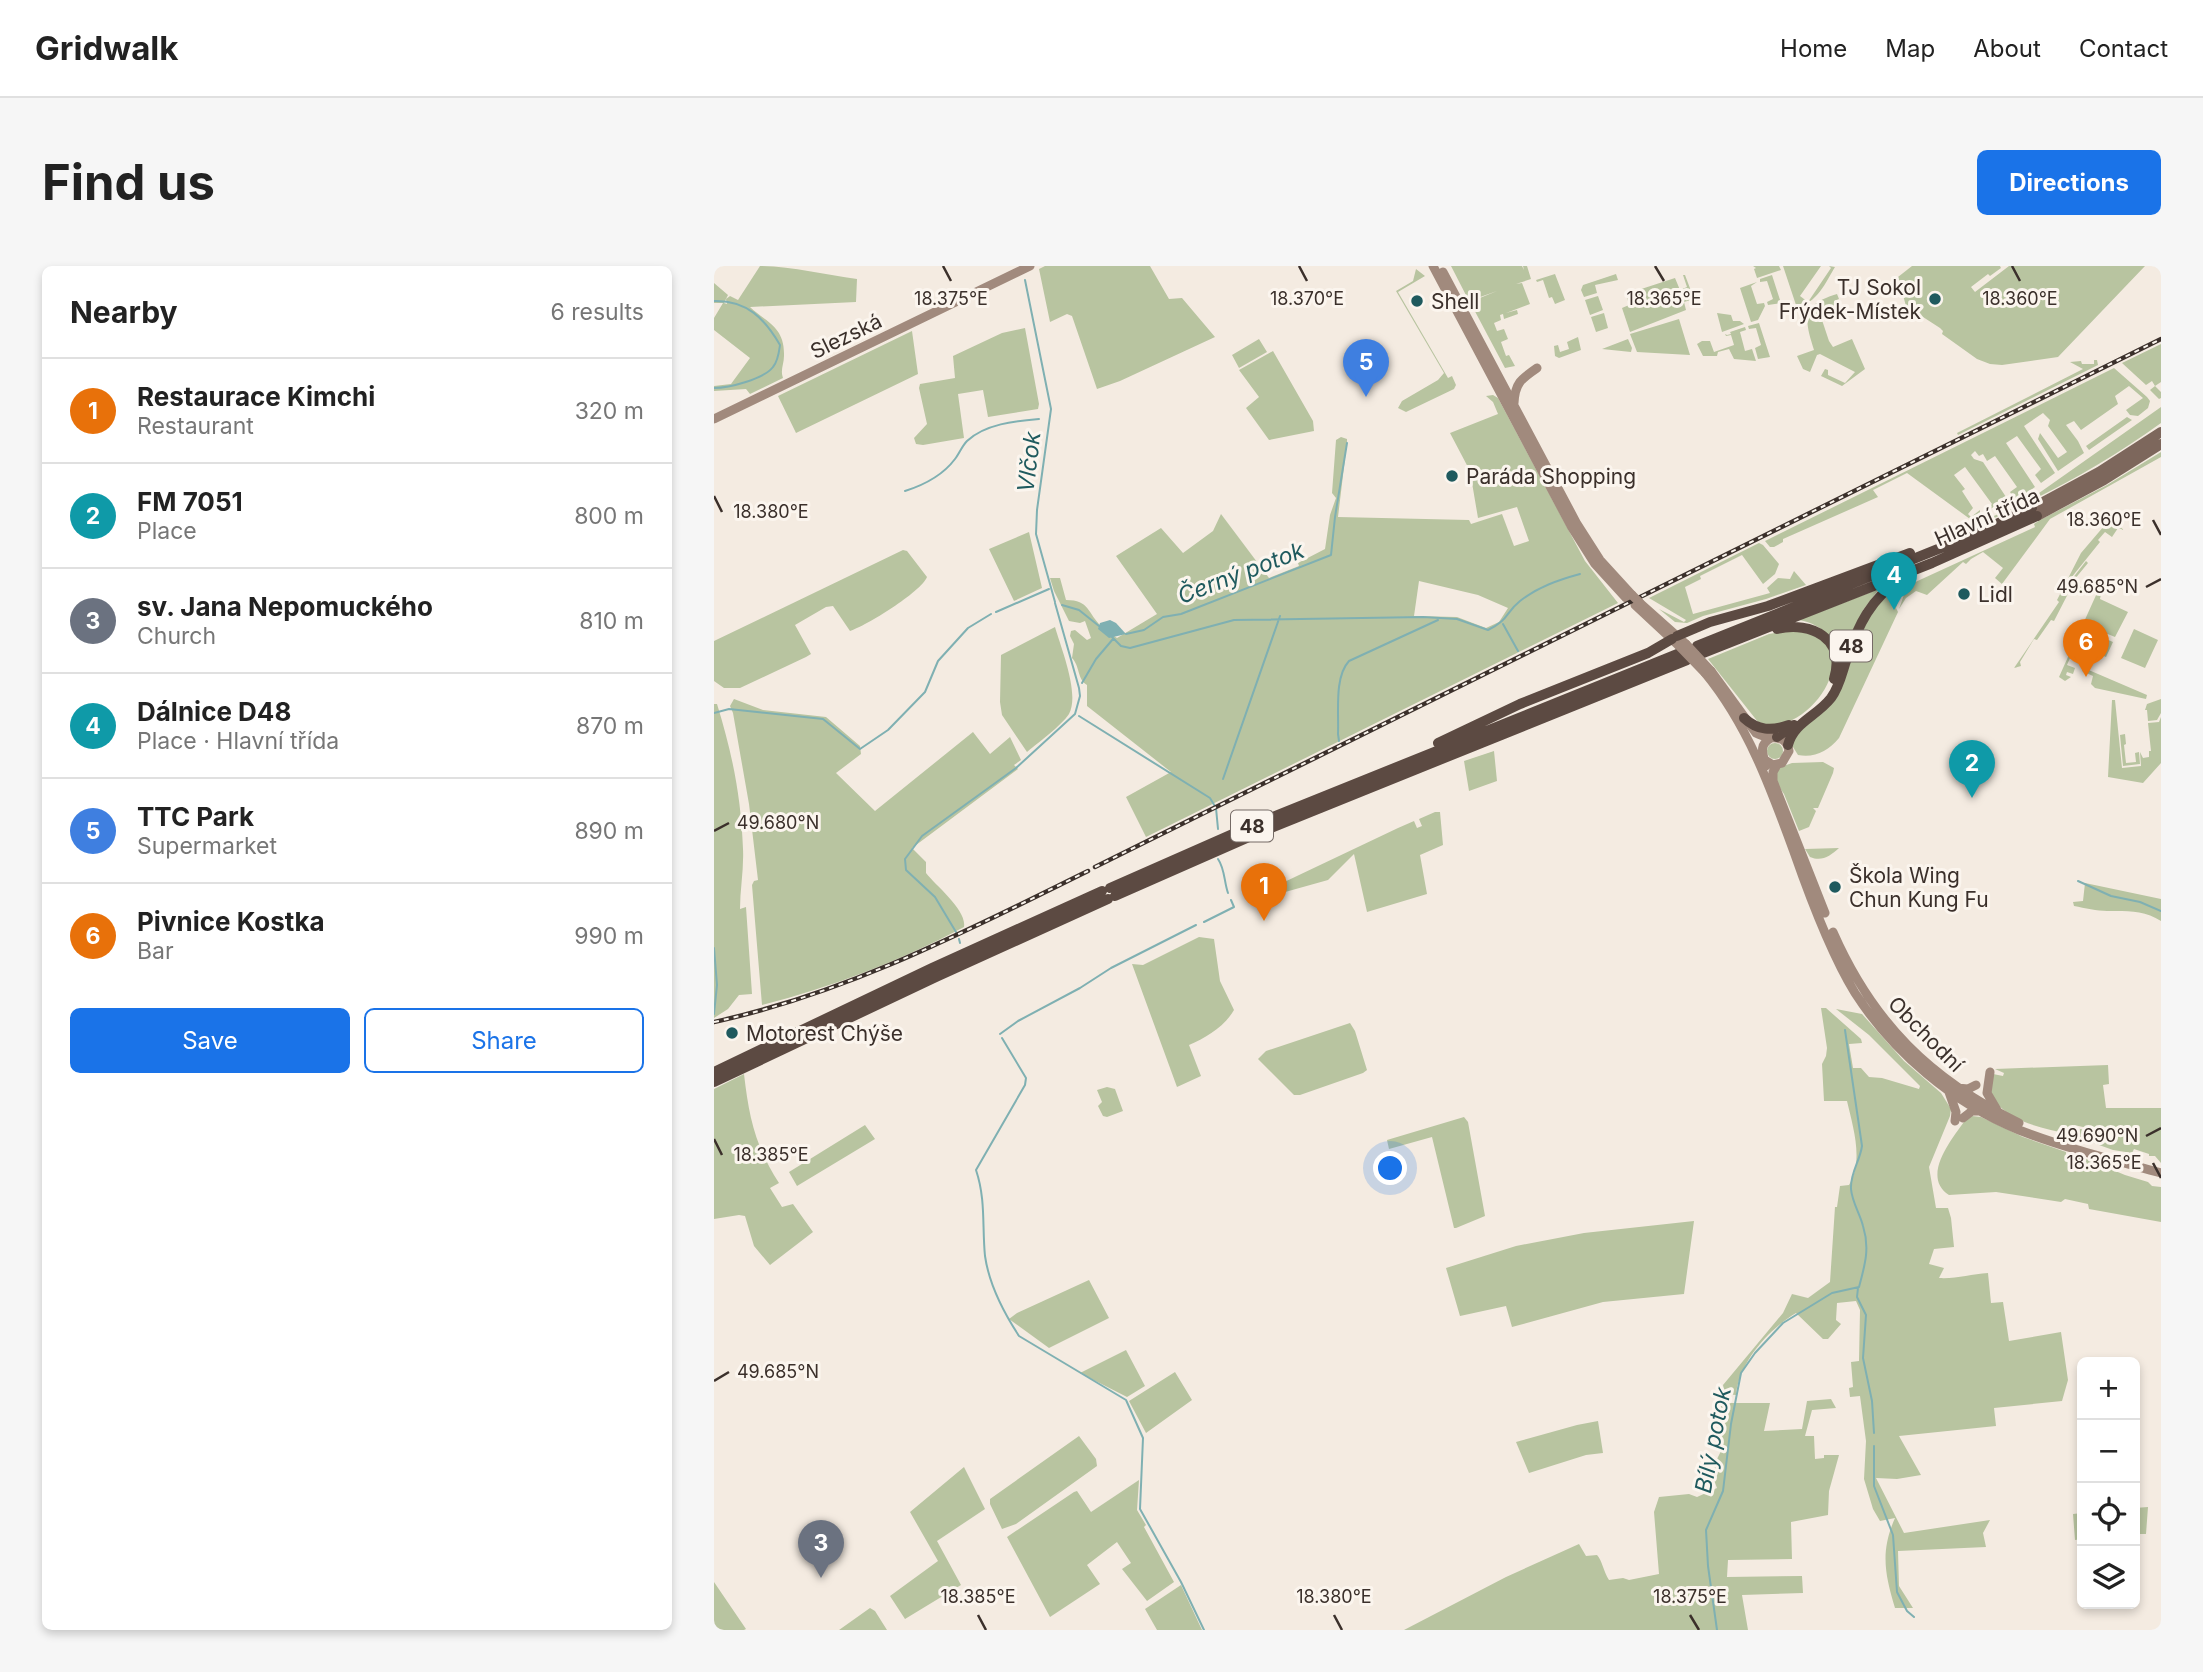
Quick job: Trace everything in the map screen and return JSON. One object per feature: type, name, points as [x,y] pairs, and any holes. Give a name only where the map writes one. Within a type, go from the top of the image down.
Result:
[{"type":"highway","name":"48","points":[[1109,893],[1253,825],[1398,771],[1479,723],[1648,653],[1685,647],[2034,512]]},
{"type":"highway","name":"Hlavní třída","points":[[1398,771],[1533,721],[1685,647],[1734,641],[1932,563],[2034,512]]},
{"type":"highway","name":"48","points":[[1685,647],[1710,622],[1768,606],[1883,562],[1964,539]]},
{"type":"highway","name":"48","points":[[1788,745],[1792,732],[1817,712],[1836,690],[1858,628],[1871,604],[1889,587],[1932,563]]},
{"type":"highway","name":"48","points":[[1734,641],[1795,626],[1812,629],[1825,638],[1836,661],[1834,679],[1826,694],[1801,718],[1774,737]]},
{"type":"highway","name":"48","points":[[1744,718],[1758,728],[1770,729],[1791,724],[1801,718]]},
{"type":"highway","points":[[714,1072],[932,968],[1109,893]]},
{"type":"highway","points":[[714,1082],[1109,893]]},
{"type":"main road","name":"Slezská","points":[[714,419],[1030,266]]},
{"type":"main road","points":[[1433,266],[1558,503],[1595,564],[1685,647],[1756,733],[1784,740],[1788,745],[1786,760],[1777,765],[1765,760]]},
{"type":"main road","points":[[1439,266],[1564,501],[1592,548],[1633,600]]},
{"type":"main road","points":[[1514,405],[1515,387],[1519,380],[1537,368]]},
{"type":"main road","name":"48","points":[[2034,512],[2161,432]]},
{"type":"main road","name":"Hlavní třída","points":[[2034,512],[2104,480],[2161,444]]},
{"type":"main road","points":[[1708,672],[1745,733],[1771,791]]},
{"type":"main road","points":[[1745,733],[1762,748],[1771,791]]},
{"type":"main road","points":[[1762,748],[1765,742],[1774,737]]},
{"type":"main road","name":"Obchodní","points":[[1777,765],[1772,774],[1774,783],[1833,932],[1851,971],[1894,1032],[1952,1089],[2000,1114],[2022,1125],[2161,1171]]},
{"type":"main road","name":"Obchodní","points":[[1771,791],[1831,943],[1855,992],[1889,1037],[1917,1065],[1982,1111],[2019,1130],[2161,1171]]},
{"type":"main road","points":[[1990,1072],[1987,1093],[2000,1114]]},
{"type":"main road","points":[[1976,1085],[1968,1089],[1952,1089],[1954,1105],[1959,1120],[1972,1111],[1982,1111]]},
{"type":"green space","points":[[760,266],[857,279],[856,302],[750,307],[778,332],[784,346],[784,356],[783,378],[750,394],[746,389],[714,391],[714,386],[731,384],[750,358],[714,330],[714,318],[723,303],[714,303],[714,283],[728,295],[726,299],[730,296],[738,300]]},
{"type":"green space","points":[[1045,266],[1150,266],[1169,299],[1182,298],[1215,337],[1097,389],[1072,316],[1067,314],[1050,322],[1039,269]]},
{"type":"green space","points":[[1451,266],[1522,266],[1524,270],[1523,266],[1527,266],[1531,279],[1516,284],[1522,283],[1530,304],[1506,313],[1517,310],[1518,314],[1504,319],[1503,314],[1500,315],[1501,320],[1494,323],[1497,331],[1504,329],[1508,339],[1501,342],[1506,356],[1509,355],[1515,366],[1505,368],[1470,302],[1497,291],[1469,301]]},
{"type":"green space","points":[[1753,266],[1779,266],[1781,270],[1757,278],[1756,268]]},
{"type":"green space","points":[[1783,266],[1821,266],[1800,296],[1808,302],[1831,268],[1829,266],[1835,267],[1814,298],[1809,302],[1803,305],[1796,305]]},
{"type":"green space","points":[[1912,266],[2000,266],[2001,268],[1990,276],[1988,274],[1971,287],[1975,292],[2009,266],[2145,266],[2058,357],[2002,365],[1977,359],[1942,334],[1940,328],[1906,306],[1898,277]]},
{"type":"green space","points":[[1416,269],[1425,276],[1398,292],[1448,378],[1452,376],[1456,385],[1454,389],[1406,412],[1398,408],[1402,401],[1438,380],[1444,373],[1396,291],[1413,281]]},
{"type":"green space","points":[[1555,274],[1565,300],[1555,304],[1552,297],[1549,298],[1543,280],[1536,280]]},
{"type":"green space","points":[[1616,274],[1618,280],[1595,285],[1597,293],[1584,297],[1581,290],[1583,285]]},
{"type":"green space","points":[[1683,275],[1694,299],[1684,302],[1686,310],[1630,332],[1622,308],[1629,305],[1626,294],[1675,278],[1680,290],[1687,287]]},
{"type":"green space","points":[[1772,275],[1781,303],[1768,305],[1767,302],[1773,299],[1767,281],[1760,282],[1760,279]]},
{"type":"green space","points":[[1757,282],[1751,286],[1757,304],[1764,303],[1765,306],[1758,320],[1751,322],[1740,288]]},
{"type":"green space","points":[[1837,294],[1839,299],[1834,301],[1835,306],[1819,311],[1829,341],[1833,347],[1852,339],[1865,369],[1842,386],[1821,376],[1825,369],[1828,370],[1828,375],[1845,383],[1855,372],[1820,354],[1817,355],[1810,372],[1803,369],[1797,356],[1814,350],[1807,321],[1811,308],[1825,298]]},
{"type":"green space","points":[[1598,296],[1603,310],[1590,315],[1585,300]]},
{"type":"green space","points":[[1604,313],[1608,328],[1596,332],[1591,317]]},
{"type":"green space","points":[[1717,313],[1731,315],[1733,321],[1744,324],[1722,332]]},
{"type":"green space","points":[[1679,319],[1690,355],[1637,352],[1630,334]]},
{"type":"green space","points":[[1759,323],[1770,357],[1758,359],[1755,348],[1761,345],[1756,328],[1749,329],[1748,326]]},
{"type":"green space","points":[[1745,327],[1746,330],[1740,332],[1745,351],[1752,349],[1756,361],[1734,359],[1729,349],[1718,352],[1717,356],[1703,356],[1697,344],[1710,341],[1714,352],[1734,345],[1731,335],[1725,334]]},
{"type":"green space","points":[[1025,328],[1038,409],[988,417],[983,390],[958,394],[964,438],[916,444],[914,438],[927,424],[920,384],[955,378],[953,356],[1002,333]]},
{"type":"green space","points":[[912,331],[918,374],[796,433],[778,396]]},
{"type":"green space","points":[[1578,337],[1581,350],[1559,358],[1555,356],[1554,346],[1558,345],[1560,352],[1569,349],[1567,342]]},
{"type":"green space","points":[[1259,339],[1267,352],[1239,368],[1232,355]]},
{"type":"green space","points":[[1628,339],[1631,352],[1602,349]]},
{"type":"green space","points":[[2161,344],[2161,382],[2155,386],[2152,381],[2146,385],[2122,363]]},
{"type":"green space","points":[[1273,351],[1313,421],[1314,431],[1269,440],[1246,408],[1259,397],[1239,370]]},
{"type":"green space","points":[[2094,360],[2097,360],[2098,365],[1958,435],[1957,433],[2083,369],[2070,362],[2094,364]]},
{"type":"green space","points":[[2114,368],[2147,397],[2150,401],[2148,408],[2138,416],[2130,415],[2126,410],[2143,398],[2129,386],[2115,396],[2118,404],[2081,430],[2074,421],[2066,425],[2084,453],[2058,471],[2038,439],[2040,433],[2058,458],[2067,452],[2048,426],[2050,420],[2043,413],[2024,426],[2055,473],[2041,483],[2035,475],[2041,469],[2017,436],[2006,443],[2035,487],[2019,498],[2014,498],[2010,492],[2017,487],[1995,456],[1987,461],[1983,454],[1979,456],[1975,451],[1971,455],[1983,462],[2008,500],[1986,511],[1992,504],[1965,467],[1954,475],[1965,489],[1962,491],[1973,508],[1968,514],[1971,517],[1980,510],[1980,515],[1970,519],[1907,473],[1873,490],[1878,497],[1783,539],[1783,542],[1774,547],[1770,547],[1765,541]]},
{"type":"green space","points":[[2155,386],[2161,392],[2159,399],[2150,390]]},
{"type":"green space","points":[[1493,395],[1498,398],[1585,561],[1618,603],[1146,837],[1126,797],[1171,772],[1087,706],[1087,685],[1072,658],[1074,644],[1071,631],[1075,630],[1087,640],[1091,638],[1085,621],[1069,621],[1050,578],[1060,578],[1066,600],[1080,602],[1102,627],[1117,638],[1157,614],[1116,556],[1161,528],[1183,553],[1213,531],[1221,514],[1269,578],[1299,566],[1298,563],[1325,549],[1330,515],[1336,498],[1332,493],[1336,440],[1341,437],[1347,439],[1347,442],[1338,517],[1469,520],[1471,524],[1502,514],[1514,546],[1529,541],[1517,507],[1478,518],[1470,471],[1450,433],[1498,414],[1493,402],[1486,396]],"holes":[[[1419,581],[1478,595],[1508,608],[1499,622],[1486,628],[1457,617],[1414,616]]]},
{"type":"green space","points":[[2161,407],[2161,423],[2120,451],[2035,499],[1990,520],[1989,518],[2025,503]]},
{"type":"green space","points":[[2127,417],[2132,420],[2089,450],[2086,446]]},
{"type":"green space","points":[[2161,452],[2161,457],[2050,519],[2002,584],[1995,578],[2003,568],[1983,552],[1966,564],[1963,562],[1927,595],[1916,591],[1906,598],[1899,609],[1907,586],[2035,527],[2034,524],[2040,520],[2107,485]]},
{"type":"green space","points":[[2110,519],[2124,530],[2118,528],[2112,537],[2105,532],[2098,540],[2100,542],[2071,578],[2071,588],[2054,621],[2051,620],[2037,640],[2034,639],[2020,662],[2021,666],[2014,668],[2059,602],[2057,600],[2081,553]]},
{"type":"green space","points":[[1029,532],[1042,588],[1014,601],[989,549]]},
{"type":"green space","points":[[1759,543],[1779,564],[1775,574],[1763,584],[1742,555],[1700,576],[1701,579],[1685,587],[1693,614],[1770,593],[1767,588],[1778,578],[1790,579],[1794,571],[1806,585],[1687,623],[1675,622],[1659,609],[1684,622],[1686,620],[1649,598]]},
{"type":"green space","points":[[903,550],[907,551],[927,577],[915,591],[892,608],[850,631],[833,606],[826,607],[795,625],[811,654],[740,688],[724,688],[714,681],[714,641]]},
{"type":"green space","points":[[2086,561],[2088,563],[2074,580],[2081,587],[2086,582],[2091,585],[2087,595],[2072,588],[2072,579]]},
{"type":"green space","points":[[1904,583],[1896,608],[1898,612],[1839,738],[1821,753],[1798,755],[1793,747],[1794,733],[1822,713],[1864,625],[1879,602]]},
{"type":"green space","points":[[1879,589],[1863,610],[1842,665],[1828,635],[1816,626],[1799,620]]},
{"type":"green space","points":[[2097,593],[2101,594],[2100,599],[2128,612],[2115,637],[2083,624]]},
{"type":"green space","points":[[1055,627],[1071,683],[1072,705],[1061,724],[1027,752],[1002,715],[1001,655]]},
{"type":"green space","points":[[2081,628],[2113,642],[2106,657],[2076,644],[2067,665],[2075,668],[2073,674],[2067,672],[2066,675],[2071,677],[2065,681],[2059,677]]},
{"type":"green space","points":[[1797,629],[1820,638],[1830,652],[1832,666],[1829,680],[1812,706],[1800,716],[1774,725],[1758,722],[1708,659],[1769,634]]},
{"type":"green space","points":[[2134,629],[2158,640],[2145,668],[2121,658]]},
{"type":"green space","points":[[2084,668],[2147,695],[2146,699],[2095,688],[2091,684],[2093,676],[2082,671]]},
{"type":"green space","points":[[734,699],[763,710],[826,717],[860,746],[861,754],[836,773],[875,811],[973,732],[990,754],[1010,737],[1021,760],[1014,765],[1018,769],[912,848],[926,862],[926,873],[961,913],[964,927],[865,972],[762,1005],[752,885],[758,880],[749,804],[730,706]]},
{"type":"green space","points":[[2161,699],[2161,713],[2157,720],[2148,721],[2145,710],[2147,704]]},
{"type":"green space","points":[[2112,700],[2115,700],[2122,768],[2141,766],[2140,752],[2143,758],[2149,757],[2151,751],[2148,723],[2159,722],[2161,717],[2161,763],[2143,783],[2108,777]]},
{"type":"green space","points":[[714,704],[717,704],[727,740],[738,792],[743,856],[740,909],[746,907],[752,994],[739,995],[728,1009],[714,1018]]},
{"type":"green space","points":[[2125,734],[2126,763],[2136,762],[2135,753],[2139,752],[2140,764],[2123,766],[2120,735]]},
{"type":"green space","points":[[1772,743],[1778,743],[1783,751],[1781,757],[1772,759],[1767,754],[1767,748]]},
{"type":"green space","points":[[1494,751],[1497,781],[1469,791],[1464,761]]},
{"type":"green space","points":[[1823,762],[1834,768],[1833,773],[1818,808],[1813,808],[1816,811],[1809,827],[1799,831],[1784,794],[1775,781],[1778,768],[1792,763]]},
{"type":"green space","points":[[1440,812],[1443,845],[1420,855],[1427,894],[1367,912],[1354,854],[1328,880],[1267,897],[1266,892],[1278,885],[1398,828],[1414,821],[1417,828],[1422,826],[1419,819]]},
{"type":"green space","points":[[1839,848],[1829,856],[1818,859],[1810,857],[1805,849]]},
{"type":"green space","points":[[2085,883],[2161,899],[2161,921],[2142,913],[2074,906],[2073,902],[2083,901]]},
{"type":"green space","points":[[1199,937],[1214,939],[1220,981],[1234,1010],[1214,1031],[1189,1045],[1201,1076],[1177,1087],[1132,964],[1143,965]]},
{"type":"green space","points":[[1821,1008],[1826,1008],[1861,1039],[1862,1043],[1849,1044],[1853,1068],[1861,1068],[1869,1077],[1919,1089],[1920,1086],[1869,1035],[1836,1009],[1862,1014],[1904,1061],[1941,1093],[1951,1109],[1929,1167],[1936,1208],[1948,1208],[1954,1247],[1934,1249],[1929,1264],[1944,1268],[1939,1278],[1988,1273],[1991,1303],[2003,1302],[2009,1341],[2061,1332],[2068,1380],[2062,1401],[1994,1408],[1996,1426],[1899,1436],[1921,1475],[1897,1479],[1876,1478],[1904,1533],[1990,1520],[1983,1533],[1986,1547],[1898,1551],[1899,1586],[1913,1608],[1895,1608],[1889,1584],[1886,1552],[1895,1518],[1880,1521],[1873,1509],[1864,1479],[1866,1441],[1860,1396],[1850,1397],[1849,1388],[1853,1387],[1851,1362],[1859,1361],[1860,1310],[1856,1301],[1837,1303],[1836,1320],[1841,1324],[1828,1339],[1823,1339],[1796,1313],[1776,1328],[1757,1348],[1743,1371],[1736,1395],[1725,1394],[1723,1385],[1783,1313],[1792,1294],[1808,1298],[1830,1282],[1835,1207],[1840,1186],[1849,1185],[1853,1176],[1857,1155],[1847,1101],[1824,1101],[1822,1064],[1827,1048]]},
{"type":"green space","points":[[1350,1023],[1367,1070],[1363,1073],[1294,1095],[1258,1059],[1266,1051]]},
{"type":"green space","points":[[2108,1065],[2109,1084],[2103,1085],[2106,1108],[2161,1108],[2161,1163],[2155,1156],[2134,1149],[2132,1153],[2113,1150],[2077,1137],[2080,1129],[2092,1129],[2074,1125],[2071,1135],[2027,1123],[2008,1113],[1990,1096],[1993,1074],[2003,1076],[2004,1073],[1995,1069]]},
{"type":"green space","points":[[744,1074],[754,1131],[779,1183],[770,1188],[782,1207],[793,1204],[813,1232],[770,1265],[754,1246],[745,1216],[714,1219],[714,1089]]},
{"type":"green space","points":[[1107,1087],[1115,1089],[1123,1111],[1107,1117],[1103,1116],[1098,1106],[1102,1102],[1097,1090]]},
{"type":"green space","points":[[1972,1116],[1981,1117],[2023,1137],[2066,1152],[2066,1159],[2075,1162],[2072,1153],[2148,1182],[2152,1186],[2161,1187],[2161,1222],[2089,1209],[2088,1204],[2065,1199],[2061,1202],[1996,1192],[1949,1195],[1941,1187],[1938,1168],[1947,1146],[1966,1119]]},
{"type":"green space","points":[[1464,1117],[1468,1122],[1485,1216],[1454,1228],[1432,1137],[1389,1149],[1387,1140]]},
{"type":"green space","points":[[865,1125],[875,1139],[797,1186],[789,1172]]},
{"type":"green space","points":[[1694,1221],[1684,1294],[1603,1302],[1512,1327],[1506,1306],[1460,1316],[1446,1268],[1516,1246],[1584,1233]]},
{"type":"green space","points":[[1089,1280],[1109,1318],[1049,1348],[1009,1319],[1017,1313]]},
{"type":"green space","points":[[1126,1350],[1145,1386],[1127,1397],[1080,1373]]},
{"type":"green space","points":[[1175,1372],[1192,1400],[1146,1433],[1129,1401]]},
{"type":"green space","points":[[1831,1399],[1836,1408],[1812,1410],[1805,1436],[1814,1436],[1815,1459],[1824,1458],[1824,1455],[1839,1455],[1829,1491],[1828,1515],[1791,1522],[1792,1559],[1728,1560],[1727,1577],[1802,1576],[1803,1593],[1742,1595],[1748,1630],[1404,1630],[1506,1577],[1579,1544],[1586,1556],[1597,1555],[1609,1580],[1629,1580],[1659,1574],[1654,1512],[1659,1497],[1689,1494],[1697,1497],[1717,1488],[1714,1480],[1715,1463],[1721,1451],[1721,1403],[1770,1403],[1764,1431],[1802,1429],[1807,1401]]},
{"type":"green space","points":[[1598,1421],[1603,1453],[1586,1455],[1529,1473],[1516,1442]]},
{"type":"green space","points":[[1079,1436],[1096,1459],[1097,1466],[1016,1524],[1002,1529],[990,1499]]},
{"type":"green space","points":[[964,1467],[985,1509],[937,1541],[961,1585],[905,1619],[890,1596],[938,1561],[910,1512]]},
{"type":"green space","points":[[1139,1480],[1137,1510],[1174,1582],[1147,1601],[1122,1569],[1131,1563],[1117,1542],[1087,1565],[1100,1584],[1050,1617],[1007,1537],[1074,1492],[1077,1491],[1091,1512]]},
{"type":"green space","points":[[2148,1507],[2146,1534],[2140,1534],[2140,1508]]},
{"type":"green space","points":[[2073,1514],[2077,1514],[2075,1540]]},
{"type":"green space","points":[[714,1582],[746,1629],[718,1630],[714,1624]]},
{"type":"green space","points":[[1181,1585],[1202,1630],[1157,1630],[1145,1609]]},
{"type":"green space","points":[[870,1608],[875,1611],[887,1630],[839,1630]]},
{"type":"water","points":[[1110,620],[1126,634],[1109,638],[1098,629],[1100,623]]},
{"type":"waterway","name":"Vlčok","points":[[1025,280],[1051,409],[1036,534],[1055,602]]},
{"type":"waterway","points":[[714,301],[736,304],[754,313],[780,345],[776,362],[762,375],[746,382],[714,388]]},
{"type":"waterway","points":[[905,491],[939,475],[974,435],[1010,422],[1039,419]]},
{"type":"waterway","name":"Černý potok","points":[[1126,634],[1144,630],[1163,617],[1181,614],[1331,555],[1347,443]]},
{"type":"waterway","points":[[1112,637],[1121,646],[1130,648],[1234,620],[1423,617],[1457,619],[1488,630],[1500,623],[1515,605],[1534,592],[1556,581],[1580,574]]},
{"type":"waterway","name":"Vlčok","points":[[996,612],[1049,589]]},
{"type":"waterway","points":[[956,932],[935,897],[906,870],[905,859],[922,836],[1016,768],[1075,714],[1080,696],[1079,688],[1055,603]]},
{"type":"waterway","name":"Černý potok","points":[[1062,605],[1079,610],[1099,626]]},
{"type":"waterway","name":"Vlčok","points":[[714,713],[729,709],[823,719],[860,749],[888,730],[925,692],[938,661],[968,628],[991,614]]},
{"type":"waterway","points":[[1223,779],[1280,616]]},
{"type":"waterway","points":[[1339,741],[1339,686],[1349,661],[1438,620]]},
{"type":"waterway","points":[[1503,624],[1518,651]]},
{"type":"waterway","name":"Vlčok","points":[[1082,683],[1096,659],[1113,639]]},
{"type":"waterway","points":[[1079,716],[1210,798],[1216,808],[1218,829]]},
{"type":"waterway","points":[[1218,859],[1228,893]]},
{"type":"waterway","points":[[2078,881],[2111,896],[2140,902],[2161,911]]},
{"type":"waterway","points":[[1204,922],[1234,907],[1231,900]]},
{"type":"waterway","points":[[1000,1034],[1111,968],[1196,925]]},
{"type":"waterway","points":[[959,939],[960,943]]},
{"type":"waterway","name":"Vlčok","points":[[714,948],[717,985],[714,1014]]},
{"type":"waterway","name":"Bílý potok","points":[[1717,1630],[1706,1530],[1723,1491],[1731,1424],[1741,1373],[1755,1353],[1783,1323],[1832,1293],[1859,1287],[1865,1264],[1865,1234],[1851,1189],[1862,1146],[1845,1030]]},
{"type":"waterway","points":[[1002,1038],[1026,1078],[1025,1085],[976,1170],[981,1192],[985,1256],[990,1277],[1019,1336],[1126,1400],[1143,1438],[1140,1509],[1181,1582],[1204,1630]]},
{"type":"waterway","points":[[1858,1288],[1857,1297],[1866,1315],[1863,1358],[1872,1401],[1874,1433]]},
{"type":"waterway","points":[[1874,1446],[1874,1486],[1893,1535],[1897,1592],[1907,1611],[1914,1617]]},
{"type":"railway","points":[[1095,867],[2161,339]]},
{"type":"railway","points":[[714,1022],[763,1010],[859,977],[951,937],[1088,871]]},
{"type":"place","name":"TJ Sokol Frýdek-Místek","points":[[1935,299]]},
{"type":"place","name":"Shell","points":[[1417,301]]},
{"type":"place","name":"TTC Park","points":[[1366,397]]},
{"type":"place","name":"Paráda Shopping","points":[[1452,476]]},
{"type":"place","name":"Lidl","points":[[1964,594]]},
{"type":"place","name":"Dálnice D48","points":[[1894,610]]},
{"type":"place","name":"Pivnice Kostka","points":[[2086,677]]},
{"type":"place","name":"FM 7051","points":[[1972,798]]},
{"type":"place","name":"Škola Wing Chun Kung Fu","points":[[1835,887]]},
{"type":"place","name":"Restaurace Kimchi","points":[[1264,921]]},
{"type":"place","name":"Motorest Chýše","points":[[732,1033]]},
{"type":"place","name":"sv. Jana Nepomuckého","points":[[821,1578]]}]
